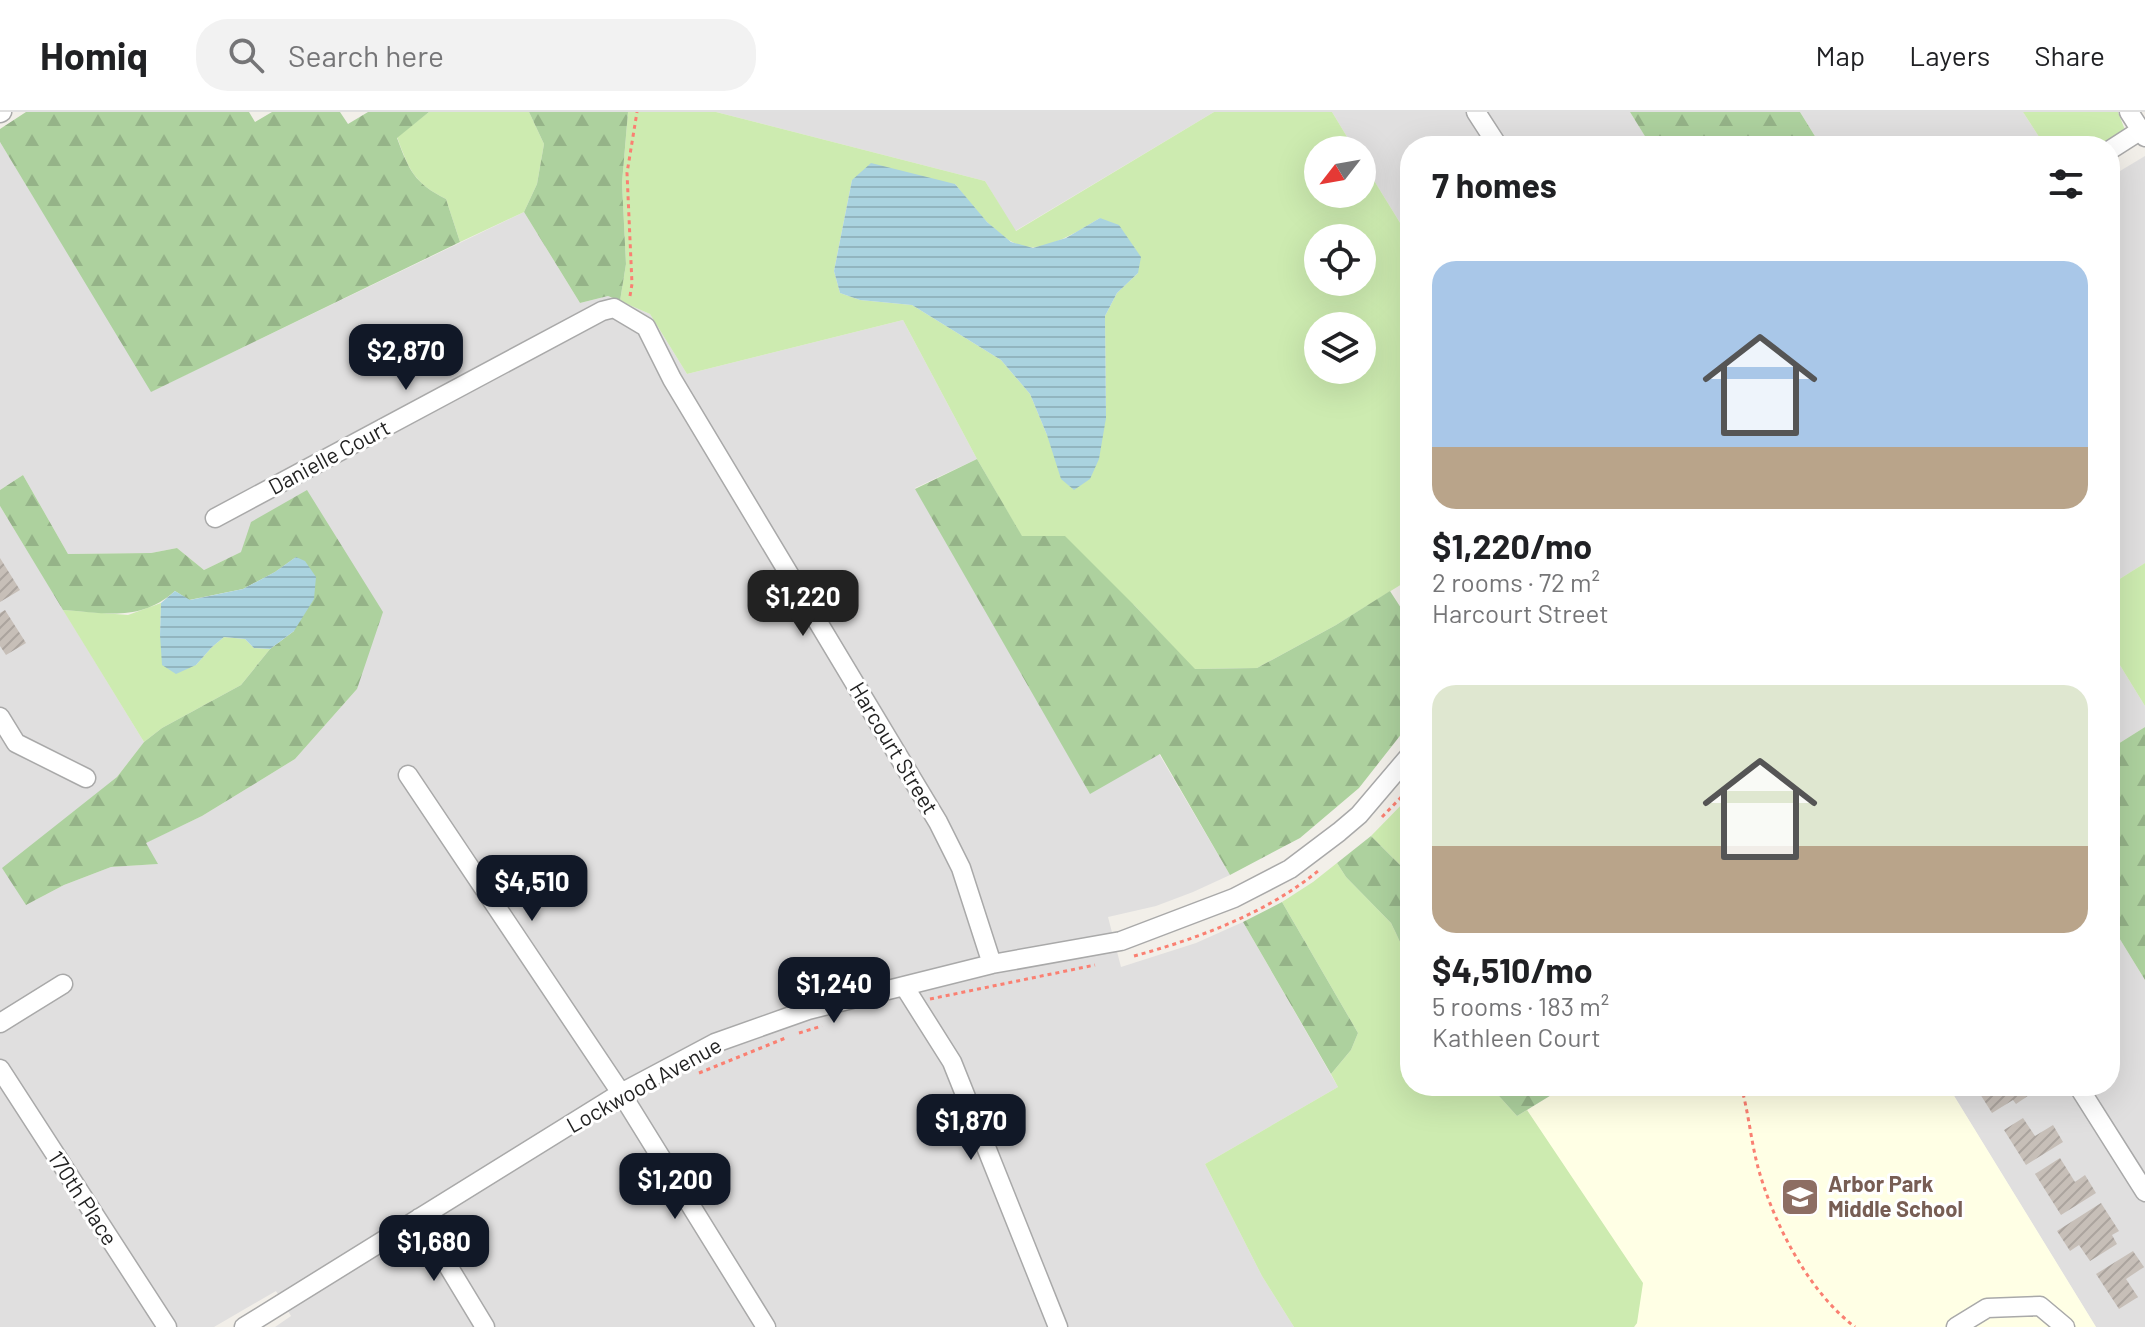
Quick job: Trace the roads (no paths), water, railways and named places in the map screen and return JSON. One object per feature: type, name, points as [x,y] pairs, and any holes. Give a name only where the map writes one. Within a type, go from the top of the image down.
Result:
[{"type":"street","points":[[1476,112],[1492,136]]},
{"type":"street","points":[[2120,145],[2143,133],[2129,112]]},
{"type":"street","name":"Danielle Court","points":[[215,518],[602,311],[620,312]]},
{"type":"street","name":"Harcourt Street","points":[[620,312],[646,327],[672,379],[938,822],[961,868],[992,964]]},
{"type":"street","points":[[0,717],[8,747],[86,778]]},
{"type":"street","name":"Lockwood Avenue","points":[[244,1327],[621,1093],[715,1043],[808,1010],[992,964],[1121,941],[1234,898],[1290,869],[1339,832],[1359,815],[1400,767]]},
{"type":"street","points":[[408,775],[621,1093],[766,1327]]},
{"type":"street","points":[[0,1023],[63,984]]},
{"type":"street","points":[[904,986],[952,1062],[1058,1327]]},
{"type":"street","name":"170th Place","points":[[0,1069],[167,1327]]},
{"type":"street","points":[[2084,1096],[2145,1192]]},
{"type":"street","points":[[419,1218],[485,1327]]},
{"type":"street","points":[[1956,1327],[1987,1308],[2040,1306],[2065,1327]]},
{"type":"water","points":[[871,163],[955,184],[987,222],[1011,242],[1033,248],[1066,238],[1100,218],[1119,225],[1141,257],[1138,273],[1117,293],[1105,316],[1106,418],[1099,459],[1090,479],[1074,490],[1061,479],[1030,394],[1001,360],[912,305],[860,300],[840,293],[834,271],[852,180]]},
{"type":"water","points":[[296,557],[305,561],[316,577],[314,599],[294,631],[270,649],[254,648],[245,639],[224,637],[196,665],[176,674],[162,665],[161,603],[175,591],[190,600],[243,589]]},
{"type":"place","name":"Arbor Park Middle School","points":[[1800,1197]]}]
